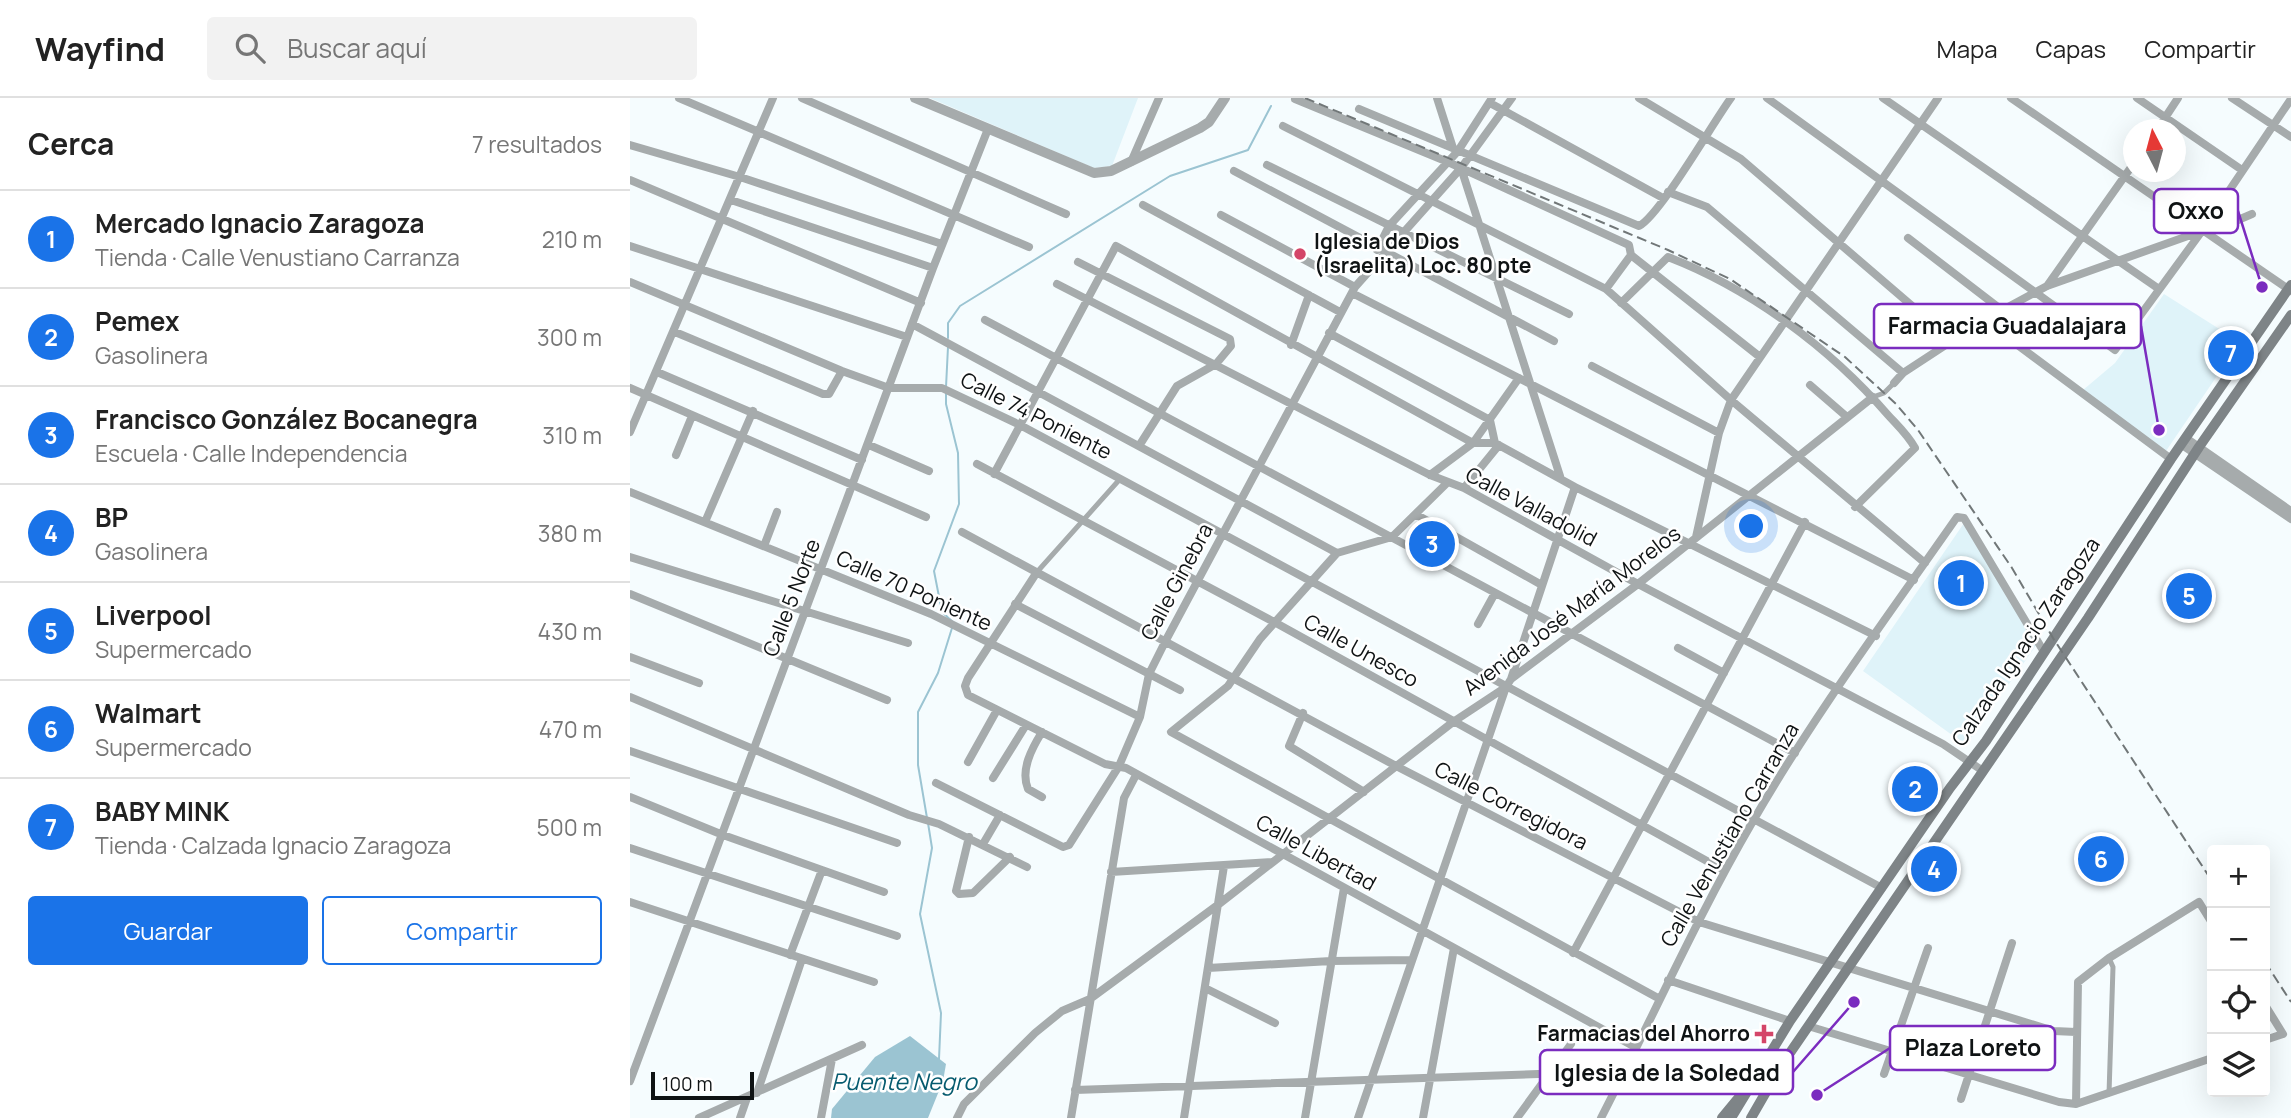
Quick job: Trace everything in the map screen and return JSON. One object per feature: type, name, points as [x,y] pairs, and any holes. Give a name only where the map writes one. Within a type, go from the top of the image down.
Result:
[{"type":"main road","name":"Calzada Ignacio Zaragoza","points":[[1731,1118],[1790,1021],[1986,741],[2171,459],[2290,288]]},
{"type":"main road","name":"Calzada Ignacio Zaragoza","points":[[1742,1118],[1760,1098],[2291,315]]},
{"type":"main road","points":[[1985,768],[1986,741]]},
{"type":"main road","name":"Calzada Ignacio Zaragoza","points":[[1722,1118],[1746,1090]]},
{"type":"main road","name":"Calzada Ignacio Zaragoza","points":[[1751,1118],[1760,1098]]},
{"type":"street","points":[[679,98],[1030,247]]},
{"type":"street","points":[[630,432],[773,98]]},
{"type":"street","points":[[802,98],[1066,214]]},
{"type":"street","points":[[915,98],[1094,173],[1111,171],[1209,122],[1225,98]]},
{"type":"street","points":[[1131,162],[1159,98]]},
{"type":"street","points":[[1437,98],[1456,149]]},
{"type":"street","name":"Calle Ginebra","points":[[1000,815],[1063,847],[1069,845],[1119,766],[1140,717],[1149,674],[1258,464],[1353,290],[1461,168],[1512,98]]},
{"type":"street","points":[[1639,98],[1741,159],[1953,341]]},
{"type":"street","points":[[1767,98],[2115,350],[2202,231],[2291,99]]},
{"type":"street","points":[[1883,98],[2159,289]]},
{"type":"street","points":[[1693,541],[1719,433],[1731,400],[1938,98]]},
{"type":"street","points":[[2011,98],[2123,174]]},
{"type":"street","points":[[2137,98],[2242,170]]},
{"type":"street","points":[[2165,117],[2178,98]]},
{"type":"street","points":[[2232,98],[2291,137]]},
{"type":"street","points":[[1295,99],[1448,162],[1629,245],[1630,255],[1606,289]]},
{"type":"street","points":[[1359,109],[1639,226],[1646,223],[1727,99]]},
{"type":"street","points":[[1491,101],[1503,110],[1665,195],[1707,207],[1903,373]]},
{"type":"street","name":"Calle Ginebra","points":[[1373,265],[1377,248],[1388,226],[1448,162],[1491,101]]},
{"type":"street","points":[[1283,126],[1606,289],[1731,400],[1925,563]]},
{"type":"street","name":"Calle 5 Norte","points":[[630,1081],[907,337],[988,129]]},
{"type":"street","points":[[630,145],[740,177],[942,244]]},
{"type":"street","points":[[1267,164],[1569,314]]},
{"type":"street","points":[[1461,168],[1499,279],[1560,476]]},
{"type":"street","points":[[1234,171],[1554,341]]},
{"type":"street","points":[[2047,286],[2123,178]]},
{"type":"street","points":[[630,180],[920,303]]},
{"type":"street","points":[[2135,182],[2202,231],[2290,288]]},
{"type":"street","points":[[731,200],[933,268]]},
{"type":"street","points":[[1143,205],[1340,312]]},
{"type":"street","name":"Avenida José María Morelos","points":[[958,1115],[1035,1033],[1062,1011],[1090,999],[1219,904],[1453,722],[1639,584],[1847,417],[1873,397],[1884,393],[1903,373],[1984,320],[2047,286],[2119,263],[2202,231],[2217,229],[2252,214]]},
{"type":"street","points":[[1221,215],[1353,290],[1530,384],[1805,522],[1914,580]]},
{"type":"street","points":[[1908,238],[2003,311]]},
{"type":"street","points":[[630,246],[907,337]]},
{"type":"street","points":[[994,474],[1116,246],[1291,345],[1473,443],[1497,444],[1560,476],[1575,487],[1693,541],[1876,636]]},
{"type":"street","points":[[1630,255],[1653,270],[1760,357]]},
{"type":"street","points":[[1622,303],[1668,257],[1695,268],[1783,322],[1835,361],[1873,397],[1915,448],[1856,507]]},
{"type":"street","points":[[1078,262],[1228,336],[1231,346],[1216,364],[1184,381],[1159,413],[1139,446]]},
{"type":"street","name":"Calle 74 Poniente","points":[[630,282],[842,371],[889,388],[942,388],[1020,425],[1222,535],[1508,683],[1669,775],[1882,888]]},
{"type":"street","name":"Calle Valladolid","points":[[1057,284],[1430,475],[1464,488],[1985,768]]},
{"type":"street","points":[[1291,345],[1309,295]]},
{"type":"street","points":[[985,320],[1795,753]]},
{"type":"street","points":[[1984,320],[2171,459]]},
{"type":"street","name":"Calle 74 Poniente","points":[[912,324],[1337,553]]},
{"type":"street","points":[[675,332],[829,394],[842,371]]},
{"type":"street","points":[[1329,333],[1490,420],[1497,444]]},
{"type":"street","points":[[1592,366],[1719,433]]},
{"type":"street","points":[[657,372],[862,460]]},
{"type":"street","points":[[1430,475],[1473,443],[1519,378]]},
{"type":"street","points":[[1810,385],[1847,417]]},
{"type":"street","points":[[630,388],[926,517]]},
{"type":"street","points":[[705,522],[753,411]]},
{"type":"street","points":[[676,455],[692,416]]},
{"type":"street","points":[[2184,441],[2291,519]]},
{"type":"street","points":[[1464,488],[1497,444]]},
{"type":"street","points":[[869,445],[929,471]]},
{"type":"street","points":[[2197,450],[2291,511]]},
{"type":"street","name":"Calle Unesco","points":[[977,464],[1276,623],[1725,871]]},
{"type":"street","points":[[990,644],[1037,572],[1120,479]]},
{"type":"street","points":[[1447,482],[1417,515],[1392,537],[1337,553],[1252,649],[1236,677],[1210,704],[1171,732],[1658,998]]},
{"type":"street","points":[[1358,1118],[1489,741],[1540,584],[1559,540],[1575,487]]},
{"type":"street","name":"Calle 70 Poniente","points":[[630,492],[931,614],[1140,717]]},
{"type":"street","points":[[764,546],[777,512]]},
{"type":"street","points":[[1417,515],[1540,584]]},
{"type":"street","name":"Calle Venustiano Carranza","points":[[1601,1118],[1658,998],[1754,819],[1837,690],[1961,516],[2044,652]]},
{"type":"street","points":[[1573,953],[1805,522]]},
{"type":"street","name":"Calle Corregidora","points":[[962,532],[1303,713],[1398,767],[1699,922],[2054,1031],[2076,1032]]},
{"type":"street","points":[[630,557],[908,643]]},
{"type":"street","points":[[1478,624],[1494,593]]},
{"type":"street","points":[[630,594],[786,661],[887,700]]},
{"type":"street","points":[[1015,604],[1180,690]]},
{"type":"street","name":"Calle 70 Poniente","points":[[976,700],[968,695],[965,686],[990,644]]},
{"type":"street","points":[[1678,648],[1724,673]]},
{"type":"street","points":[[630,657],[699,683]]},
{"type":"street","points":[[630,697],[909,815],[939,824],[1027,867]]},
{"type":"street","name":"Calle Libertad","points":[[976,700],[1105,764],[1119,766],[1636,1047]]},
{"type":"street","points":[[968,762],[998,710]]},
{"type":"street","points":[[1303,713],[1289,746],[1364,792]]},
{"type":"street","points":[[993,778],[1026,725]]},
{"type":"street","points":[[1042,732],[1028,762],[1025,781],[1028,789],[1042,797]]},
{"type":"street","points":[[630,751],[897,843]]},
{"type":"street","points":[[1071,1118],[1124,798],[1136,775]]},
{"type":"street","points":[[936,783],[1000,815],[983,844]]},
{"type":"street","points":[[630,797],[723,835],[884,892]]},
{"type":"street","points":[[969,837],[957,892],[973,893],[1010,857]]},
{"type":"street","points":[[630,848],[897,936]]},
{"type":"street","points":[[1111,872],[1272,862]]},
{"type":"street","points":[[1184,1118],[1224,866]]},
{"type":"street","points":[[790,956],[822,870]]},
{"type":"street","points":[[1305,1118],[1344,888]]},
{"type":"street","points":[[630,902],[874,982]]},
{"type":"street","points":[[2076,1104],[2076,985],[2109,958],[2199,902],[2207,915]]},
{"type":"street","points":[[1961,1099],[2012,943]]},
{"type":"street","points":[[1423,1118],[1454,948]]},
{"type":"street","points":[[1884,1074],[1927,948]]},
{"type":"street","points":[[2109,958],[2113,967],[2113,1051],[2109,1094]]},
{"type":"street","points":[[757,1093],[802,959]]},
{"type":"street","points":[[1208,968],[1331,961],[1411,960]]},
{"type":"street","points":[[1668,980],[1790,1021]]},
{"type":"street","points":[[1205,988],[1275,1023]]},
{"type":"street","points":[[2270,1014],[2283,1034],[2270,1038]]},
{"type":"street","points":[[1808,1026],[1969,1076],[2059,1102],[2076,1104],[2207,1060]]},
{"type":"street","points":[[1517,1118],[1571,1044]]},
{"type":"street","points":[[699,1118],[862,1045]]},
{"type":"street","points":[[821,1118],[832,1059]]},
{"type":"street","points":[[1075,1090],[1310,1084],[1625,1071]]},
{"type":"street","points":[[740,1118],[747,1098]]},
{"type":"shaded area","points":[[930,98],[1138,98],[1112,166],[1094,168]]},
{"type":"shaded area","points":[[2164,294],[2240,342],[2166,451],[2083,390],[2115,363]]},
{"type":"shaded area","points":[[1964,523],[2037,644],[1966,745],[1863,671]]},
{"type":"water","name":"Puente Negro","points":[[910,1036],[946,1064],[943,1081],[928,1118],[831,1118],[832,1109],[875,1057]]},
{"type":"waterway","points":[[948,338],[948,323],[960,306],[1170,176],[1248,150],[1271,106]]},
{"type":"waterway","points":[[946,387],[948,347]]},
{"type":"waterway","points":[[946,393],[946,404],[958,453],[959,504],[934,571],[942,612],[954,623]]},
{"type":"waterway","points":[[927,818],[918,765],[918,712],[938,673],[952,628]]},
{"type":"waterway","points":[[928,823],[932,848],[920,914],[941,1013],[939,1059]]},
{"type":"railway","points":[[1305,98],[1668,250],[1730,279],[1845,357],[1896,404],[1918,430],[2012,568],[2053,638],[2207,873]]},
{"type":"railway","points":[[2270,970],[2291,1002]]},
{"type":"place","name":"Iglesia de Dios (Israelita) Loc. 80 pte","points":[[1300,254]]},
{"type":"place","name":"Oxxo","points":[[2262,287]]},
{"type":"place","name":"BABY MINK","points":[[2231,353]]},
{"type":"place","name":"Farmacia Guadalajara","points":[[2159,430]]},
{"type":"place","name":"Francisco González Bocanegra","points":[[1432,544]]},
{"type":"place","name":"Mercado Ignacio Zaragoza","points":[[1961,583]]},
{"type":"place","name":"Liverpool","points":[[2189,596]]},
{"type":"place","name":"Pemex","points":[[1915,789]]},
{"type":"place","name":"Walmart","points":[[2101,859]]},
{"type":"place","name":"BP","points":[[1934,869]]},
{"type":"place","name":"Iglesia de la Soledad","points":[[1854,1002]]},
{"type":"place","name":"Farmacias del Ahorro","points":[[1764,1034]]},
{"type":"place","name":"Plaza Loreto","points":[[1817,1095]]}]
